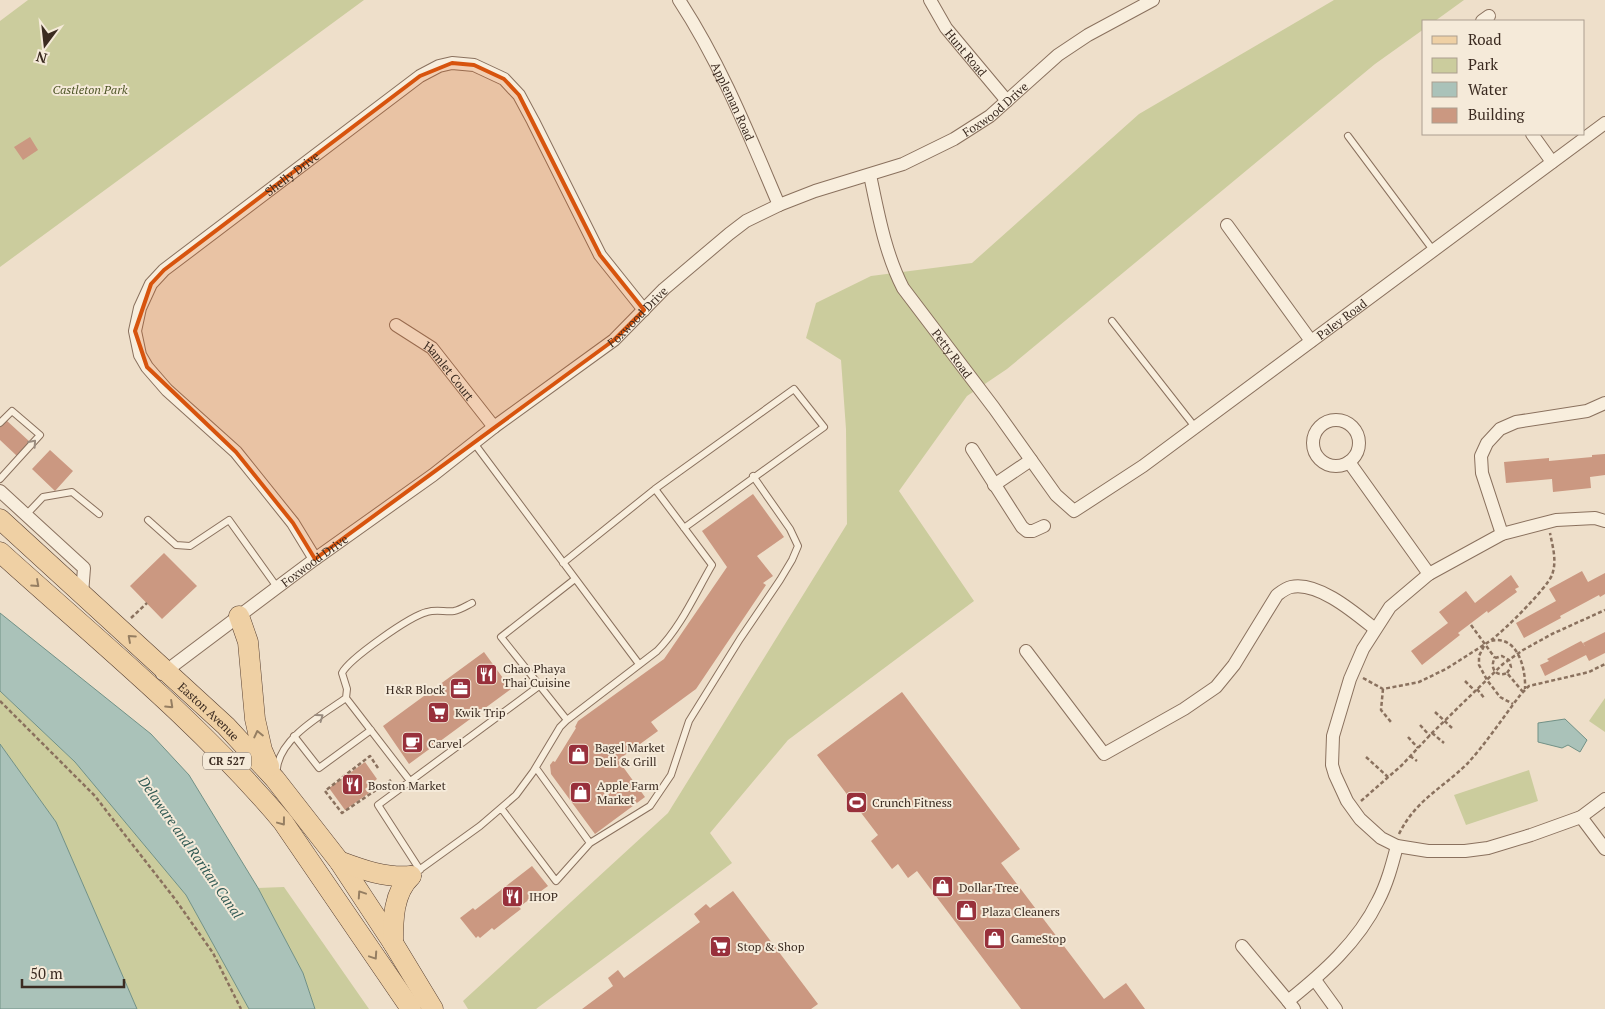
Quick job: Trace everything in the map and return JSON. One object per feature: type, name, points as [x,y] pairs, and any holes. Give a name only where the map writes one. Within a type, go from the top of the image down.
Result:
[{"type":"main road","name":"Easton Avenue","points":[[0,519],[167,670],[226,726],[275,779],[339,861],[393,943],[433,1009]]},
{"type":"main road","name":"Easton Avenue","points":[[0,552],[213,745],[266,802],[282,822],[411,1009]]},
{"type":"main road","points":[[239,616],[248,642],[255,719],[262,750],[275,779]]},
{"type":"main road","points":[[339,861],[381,875],[399,877],[416,873]]},
{"type":"main road","points":[[393,943],[395,906],[404,883],[416,873]]},
{"type":"street","name":"Appleman Road","points":[[679,0],[736,104],[779,206]]},
{"type":"street","name":"Hunt Road","points":[[930,0],[946,28],[1007,102]]},
{"type":"street","name":"Foxwood Drive","points":[[149,685],[314,559],[433,475],[494,427],[614,340],[664,289],[746,221],[815,191],[903,164],[954,139],[990,116],[1066,50],[1088,35],[1152,0]]},
{"type":"street","name":"Shelly Drive","points":[[314,559],[293,523],[236,452],[167,390],[147,367],[140,355],[135,331],[140,308],[151,284],[164,270],[397,93],[420,76],[439,66],[452,63],[474,65],[504,79],[519,95],[600,255],[644,310]]},
{"type":"street","name":"Paley Road","points":[[1074,511],[1143,466],[1605,122]]},
{"type":"street","points":[[1533,135],[1552,162]]},
{"type":"street","name":"Petty Road","points":[[870,174],[883,234],[897,276],[904,288],[1056,495],[1074,511]]},
{"type":"street","points":[[1227,225],[1311,341]]},
{"type":"street","name":"Hamlet Court","points":[[396,325],[432,348],[494,427]]},
{"type":"street","points":[[1502,534],[1482,473],[1481,456],[1486,443],[1500,429],[1516,422],[1588,411],[1605,403]]},
{"type":"street","points":[[972,450],[1022,527],[1027,531],[1033,531],[1044,526]]},
{"type":"street","points":[[994,485],[1031,460]]},
{"type":"street","points":[[1349,462],[1429,574]]},
{"type":"street","points":[[0,491],[84,568],[82,594]]},
{"type":"street","points":[[1605,521],[1595,518],[1556,520],[1502,534],[1429,574],[1390,607],[1363,649],[1353,672],[1333,736],[1332,765],[1347,802],[1360,819],[1382,838],[1395,845],[1428,851],[1465,851],[1488,848],[1581,817],[1605,799]]},
{"type":"street","points":[[1026,651],[1104,754],[1184,709],[1216,687],[1234,665],[1277,595],[1289,587],[1301,586],[1332,596],[1375,629]]},
{"type":"street","points":[[1581,817],[1605,849]]},
{"type":"street","points":[[1242,946],[1291,1005],[1361,930],[1378,902],[1388,879],[1395,845]]},
{"type":"street","points":[[1315,980],[1336,1009]]},
{"type":"lane","points":[[1348,136],[1433,250]]},
{"type":"lane","points":[[1112,321],[1195,427]]},
{"type":"lane","points":[[563,563],[655,489],[794,389],[824,427],[753,476],[684,528]]},
{"type":"lane","points":[[0,423],[12,410],[40,435],[0,479]]},
{"type":"lane","points":[[474,443],[639,664]]},
{"type":"lane","points":[[501,808],[556,881],[590,843],[650,806],[671,775],[689,721],[792,560],[798,546],[790,529],[753,476]]},
{"type":"lane","points":[[539,686],[378,805],[416,873],[480,826],[516,795],[536,768],[560,727],[657,651],[674,630],[712,565],[655,489]]},
{"type":"lane","points":[[26,515],[43,496],[72,492],[99,514]]},
{"type":"lane","points":[[148,520],[176,545],[190,546],[229,520],[278,588]]},
{"type":"lane","points":[[567,720],[501,637],[575,579]]},
{"type":"lane","points":[[410,781],[346,698],[347,689],[342,673],[344,669],[383,638],[418,615],[428,611],[453,611],[472,603]]},
{"type":"lane","points":[[275,779],[281,752],[294,736],[346,698]]},
{"type":"lane","points":[[294,736],[319,768],[371,730]]},
{"type":"lane","points":[[536,768],[590,843]]},
{"type":"path","points":[[1353,672],[1383,689],[1419,682],[1446,669],[1500,634],[1551,577],[1555,561],[1548,522]]},
{"type":"path","points":[[126,622],[147,603]]},
{"type":"path","points":[[1352,809],[1410,756],[1495,671],[1518,654],[1552,634],[1605,610]]},
{"type":"path","points":[[1471,625],[1495,658]]},
{"type":"path","points":[[1490,641],[1505,641],[1518,654],[1526,679],[1524,691]]},
{"type":"path","points":[[1485,645],[1479,656],[1479,665],[1487,680],[1500,697],[1513,704]]},
{"type":"path","points":[[1502,656],[1509,660],[1511,667],[1507,673],[1503,675],[1495,671],[1492,665],[1495,658],[1502,656]]},
{"type":"path","points":[[1395,845],[1406,819],[1427,796],[1449,780],[1467,763],[1529,686],[1589,672],[1605,664]]},
{"type":"path","points":[[1507,673],[1524,691]]},
{"type":"path","points":[[1465,681],[1485,699]]},
{"type":"path","points":[[1383,689],[1381,710],[1391,722]]},
{"type":"path","points":[[0,701],[95,796],[175,899],[213,953],[241,1009]]},
{"type":"path","points":[[1435,712],[1452,728]]},
{"type":"path","points":[[1420,725],[1444,744]]},
{"type":"path","points":[[1408,737],[1418,748]]},
{"type":"path","points":[[378,768],[370,756],[325,791],[342,813],[392,780]]},
{"type":"path","points":[[1410,756],[1417,761]]},
{"type":"path","points":[[1366,757],[1388,777]]},
{"type":"highlighted area","points":[[452,63],[474,65],[504,79],[519,95],[600,255],[644,310],[614,340],[315,559],[293,523],[236,452],[147,367],[135,331],[151,284],[164,270],[420,76]]},
{"type":"green space","name":"Castleton Park","points":[[28,0],[364,0],[0,267],[0,21]]},
{"type":"green space","points":[[1334,0],[1464,0],[1436,20],[1422,20],[1422,30],[1375,64],[1007,369],[967,396],[899,491],[974,601],[788,740],[710,833],[732,863],[536,1009],[468,1009],[463,1001],[668,813],[847,524],[846,429],[841,360],[806,338],[816,303],[871,276],[972,263],[1139,114]]},
{"type":"green space","points":[[0,691],[75,762],[186,895],[249,1009],[137,1009],[56,822],[0,744]]},
{"type":"green space","points":[[1605,698],[1605,732],[1589,721]]},
{"type":"green space","points":[[1529,770],[1538,801],[1466,825],[1454,795]]},
{"type":"green space","points":[[284,887],[369,1009],[315,1009],[303,973],[258,888]]},
{"type":"water","name":"Delaware and Raritan Canal","points":[[0,613],[151,734],[189,775],[258,888],[303,973],[315,1009],[249,1009],[186,895],[75,762],[0,691]]},
{"type":"water","points":[[1565,719],[1587,740],[1580,752],[1568,745],[1562,748],[1538,742],[1538,723]]},
{"type":"water","points":[[0,744],[56,822],[137,1009],[0,1009]]},
{"type":"building","points":[[30,137],[38,150],[23,160],[14,147]]},
{"type":"building","points":[[6,420],[30,442],[17,456],[0,440],[0,426]]},
{"type":"building","points":[[50,450],[73,471],[55,491],[32,469]]},
{"type":"building","points":[[1605,454],[1605,475],[1590,477],[1591,488],[1553,492],[1552,479],[1506,483],[1504,462],[1549,458],[1549,461]]},
{"type":"building","points":[[753,494],[784,537],[757,556],[773,576],[763,583],[766,585],[696,689],[651,722],[658,731],[618,760],[645,797],[595,834],[551,774],[550,765],[553,761],[555,762],[576,728],[578,721],[664,659],[727,567],[702,531]]},
{"type":"building","points":[[164,553],[197,586],[162,619],[130,586]]},
{"type":"building","points":[[1582,571],[1588,582],[1605,573],[1605,594],[1600,597],[1599,595],[1560,616],[1561,618],[1524,638],[1516,623],[1556,601],[1549,589]]},
{"type":"building","points":[[1511,575],[1519,587],[1515,589],[1517,592],[1488,613],[1487,611],[1458,633],[1460,635],[1422,665],[1411,651],[1448,623],[1439,612],[1466,591],[1475,603]]},
{"type":"building","points":[[1605,632],[1605,653],[1589,661],[1586,655],[1545,676],[1540,665],[1549,661],[1547,659],[1581,641],[1585,646],[1583,643]]},
{"type":"building","points":[[484,652],[511,689],[409,764],[383,726]]},
{"type":"building","points":[[902,692],[1020,849],[1001,863],[1104,999],[1126,983],[1145,1009],[1021,1009],[917,871],[908,878],[898,864],[892,869],[871,841],[878,835],[817,755]]},
{"type":"building","name":"Boston Market","points":[[365,762],[377,779],[365,789],[369,793],[345,810],[329,788]]},
{"type":"building","name":"IHOP","points":[[532,866],[548,886],[519,907],[521,909],[494,930],[492,928],[480,938],[478,936],[476,938],[460,918],[473,908],[475,910]]},
{"type":"building","name":"Stop & Shop","points":[[733,891],[818,1004],[811,1009],[582,1009],[613,986],[608,978],[618,970],[624,978],[700,922],[694,914],[706,904],[710,908]]},
{"type":"place","name":"Chao Phaya Thai Cuisine","points":[[487,675]]},
{"type":"place","name":"H&R Block","points":[[461,689]]},
{"type":"place","name":"Kwik Trip","points":[[439,712]]},
{"type":"place","name":"Carvel","points":[[412,743]]},
{"type":"place","name":"Bagel Market Deli & Grill","points":[[579,754]]},
{"type":"place","name":"Boston Market","points":[[352,785]]},
{"type":"place","name":"Apple Farm Market","points":[[581,792]]},
{"type":"place","name":"Crunch Fitness","points":[[856,802]]},
{"type":"place","name":"Dollar Tree","points":[[943,887]]},
{"type":"place","name":"IHOP","points":[[513,896]]},
{"type":"place","name":"Plaza Cleaners","points":[[966,911]]},
{"type":"place","name":"GameStop","points":[[995,938]]},
{"type":"place","name":"Stop & Shop","points":[[721,946]]}]
